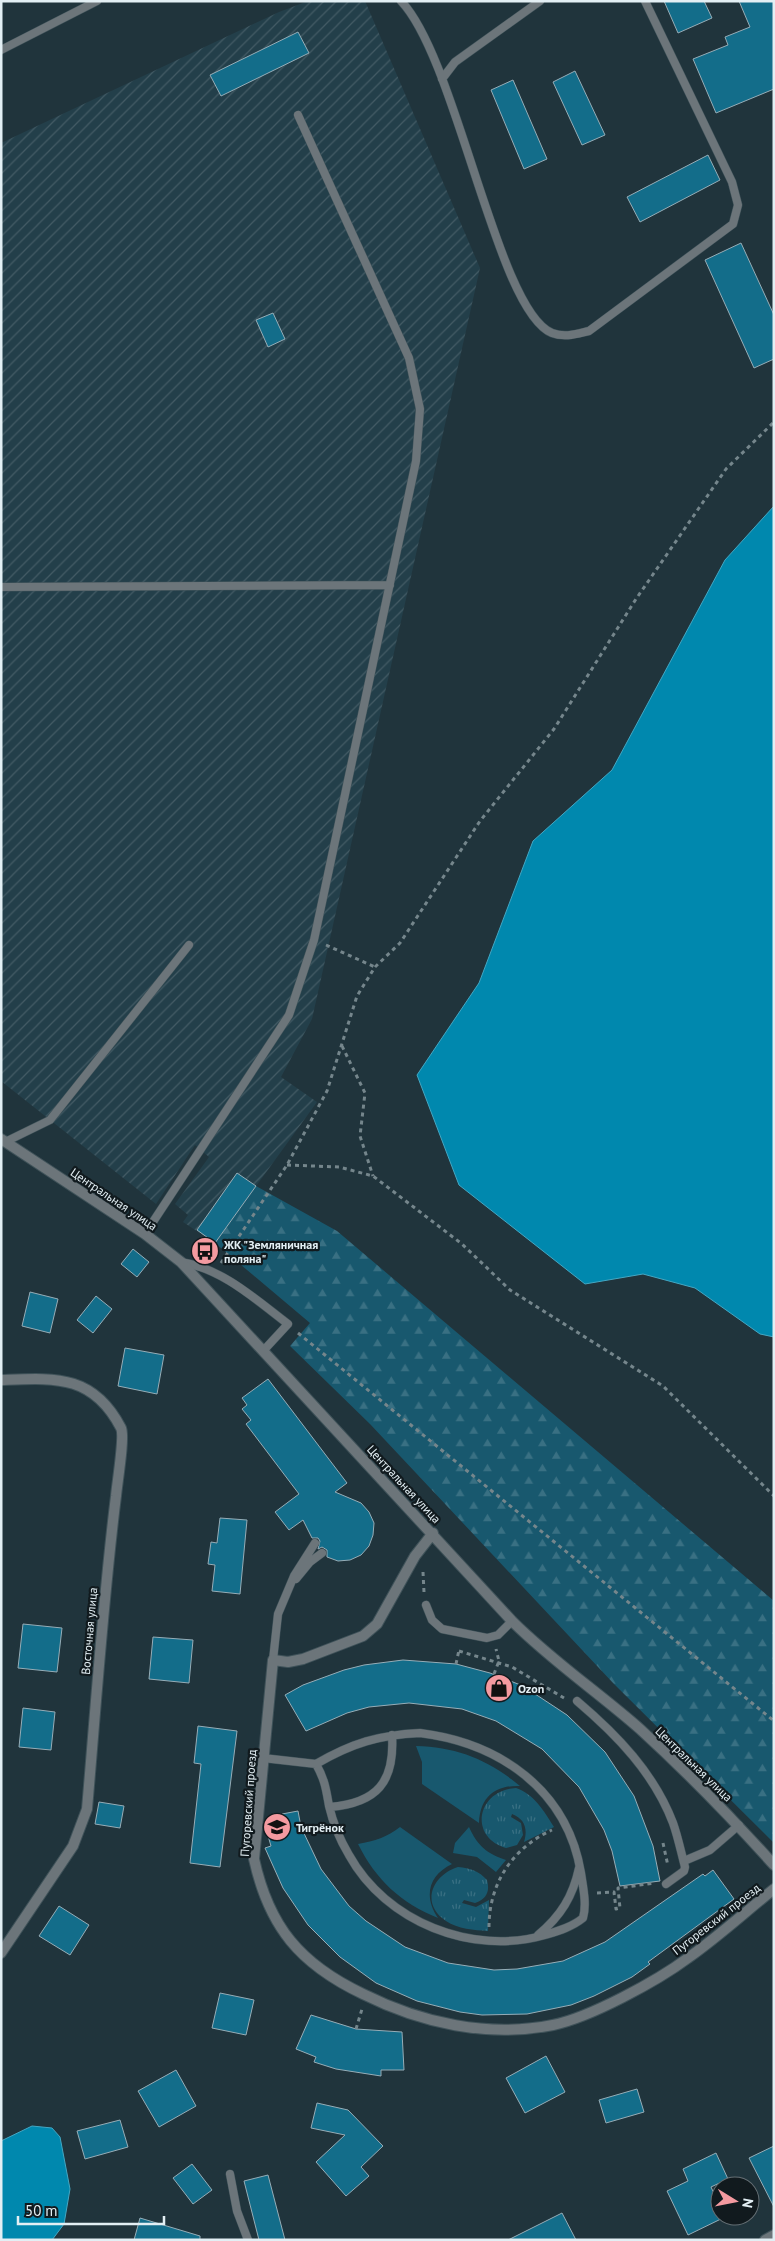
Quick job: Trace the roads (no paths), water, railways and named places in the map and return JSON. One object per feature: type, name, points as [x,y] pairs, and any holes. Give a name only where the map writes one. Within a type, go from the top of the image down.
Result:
[{"type":"street","name":"Центральная улица","points":[[3,1140],[145,1234],[181,1262],[542,1652],[638,1728],[693,1778],[774,1865]]},
{"type":"street","name":"Восточная улица","points":[[1,1380],[50,1378],[79,1384],[105,1404],[122,1431],[108,1564],[87,1809],[73,1846],[1,1953]]},
{"type":"street","points":[[273,1660],[288,1662],[303,1659],[363,1636],[377,1624],[415,1556],[433,1533]]},
{"type":"street","name":"Пугоревский проезд","points":[[273,1660],[255,1849],[260,1887],[274,1917],[302,1956],[326,1974],[402,2013],[439,2024],[494,2029],[523,2029],[555,2024],[631,1993],[688,1958],[774,1889]]},
{"type":"street","points":[[765,2240],[774,2235]]},
{"type":"lane","points":[[1,50],[97,1]]},
{"type":"lane","points":[[401,1],[429,43],[513,282],[538,321],[551,333],[570,336],[589,331],[733,224],[738,205],[732,182],[645,1]]},
{"type":"lane","points":[[442,79],[455,62],[540,1]]},
{"type":"lane","points":[[145,1234],[290,1015],[314,940],[416,461],[420,409],[409,358],[298,115]]},
{"type":"lane","points":[[1,587],[390,585]]},
{"type":"lane","points":[[3,1140],[50,1120],[189,945]]},
{"type":"lane","points":[[181,1262],[200,1265],[215,1271],[288,1324],[264,1350]]},
{"type":"lane","points":[[273,1660],[278,1614],[294,1576],[315,1543]]},
{"type":"lane","points":[[286,1593],[310,1562],[322,1552]]},
{"type":"lane","points":[[426,1605],[432,1620],[442,1629],[462,1633],[493,1638],[512,1621]]},
{"type":"lane","points":[[577,1700],[629,1750],[656,1786],[673,1823],[684,1861],[684,1871],[664,1883]]},
{"type":"lane","points":[[263,1758],[316,1764],[340,1750],[366,1740],[392,1735],[420,1733],[448,1737],[474,1744],[499,1756],[521,1772],[541,1791],[564,1824],[579,1863],[584,1893],[583,1918],[560,1930],[535,1938],[490,1940],[455,1936],[429,1927],[406,1914],[384,1898],[365,1879],[350,1857],[338,1833],[330,1807],[325,1780],[316,1764]]},
{"type":"lane","points":[[330,1807],[352,1805],[372,1795],[377,1790],[386,1778],[393,1757],[392,1735]]},
{"type":"lane","points":[[684,1861],[710,1850],[739,1826]]},
{"type":"lane","points":[[535,1938],[552,1924],[566,1906],[575,1885],[579,1863]]},
{"type":"lane","points":[[230,2174],[237,2211],[248,2240]]},
{"type":"place","name":"ЖК \"Земляничная поляна\"","points":[[205,1251]]},
{"type":"place","name":"Ozon","points":[[499,1688]]},
{"type":"place","name":"Тигрёнок","points":[[277,1827]]}]
